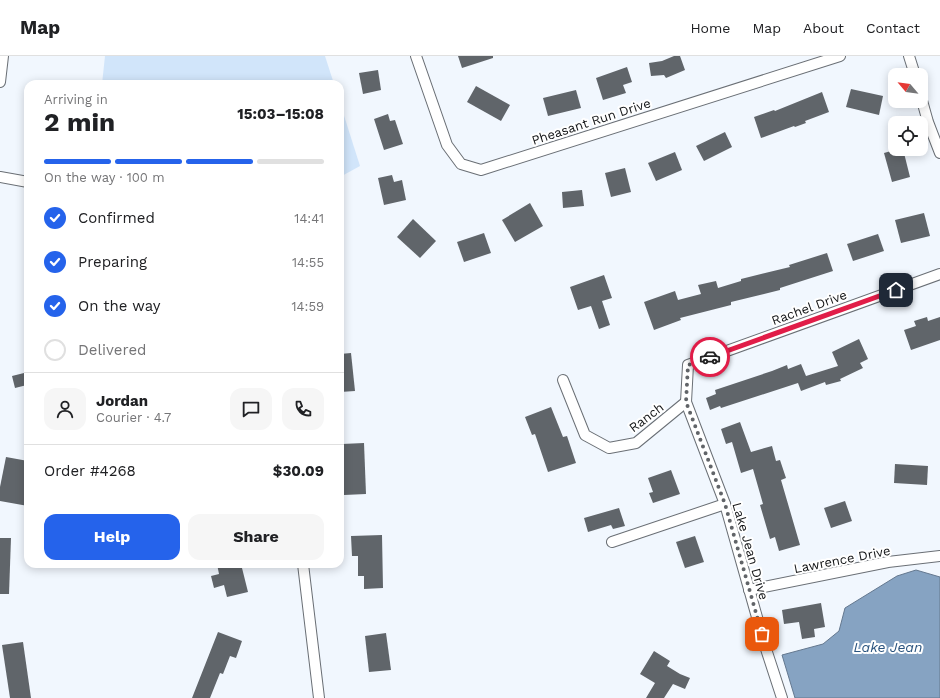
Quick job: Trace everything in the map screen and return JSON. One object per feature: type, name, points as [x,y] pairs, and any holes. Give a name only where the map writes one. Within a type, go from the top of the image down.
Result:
[{"type":"street","points":[[0,82],[3,56]]},
{"type":"street","name":"Pheasant Run Drive","points":[[416,56],[447,145],[461,164],[481,170],[840,56]]},
{"type":"street","points":[[909,56],[913,68]]},
{"type":"street","points":[[924,108],[940,153]]},
{"type":"street","points":[[0,177],[24,181]]},
{"type":"street","name":"Rachel Drive","points":[[688,365],[940,274]]},
{"type":"street","name":"Lake Jean Drive","points":[[688,365],[686,402],[725,504],[766,649],[782,698]]},
{"type":"street","name":"Ranch","points":[[563,380],[585,435],[609,448],[636,443],[686,402]]},
{"type":"street","points":[[612,542],[725,504]]},
{"type":"street","name":"Lawrence Drive","points":[[749,590],[888,562],[940,556]]},
{"type":"street","points":[[303,568],[319,698]]},
{"type":"shaded area","points":[[105,56],[325,56],[333,80],[102,80]]},
{"type":"shaded area","points":[[344,116],[360,166],[344,175]]},
{"type":"water","name":"Lake Jean","points":[[916,570],[940,577],[940,698],[795,698],[782,655],[823,644],[839,631],[845,608],[897,576]]},
{"type":"building","points":[[458,56],[493,56],[493,58],[462,68]]},
{"type":"building","points":[[674,56],[680,56],[685,70],[666,78],[664,75],[651,76],[649,63],[662,61]]},
{"type":"building","points":[[627,67],[632,82],[623,85],[626,93],[603,100],[596,78]]},
{"type":"building","points":[[378,70],[381,90],[363,94],[359,73]]},
{"type":"building","points":[[476,86],[510,105],[501,121],[467,102]]},
{"type":"building","points":[[851,89],[883,96],[879,115],[846,107]]},
{"type":"building","points":[[576,90],[581,108],[548,116],[543,98]]},
{"type":"building","points":[[822,92],[829,112],[805,121],[806,123],[761,138],[754,117],[774,110],[775,111]]},
{"type":"building","points":[[388,114],[390,121],[395,120],[403,144],[384,150],[374,119]]},
{"type":"building","points":[[725,132],[732,147],[704,161],[696,146]]},
{"type":"building","points":[[675,152],[682,170],[656,181],[648,163]]},
{"type":"building","points":[[888,152],[888,156],[905,156],[910,177],[892,182],[884,153]]},
{"type":"building","points":[[625,168],[631,192],[611,197],[605,173]]},
{"type":"building","points":[[392,175],[394,182],[402,180],[406,200],[384,205],[378,178]]},
{"type":"building","points":[[582,190],[584,206],[563,208],[562,192]]},
{"type":"building","points":[[530,203],[543,226],[515,242],[502,220]]},
{"type":"building","points":[[924,213],[930,236],[901,243],[895,220]]},
{"type":"building","points":[[413,219],[436,241],[420,258],[397,237]]},
{"type":"building","points":[[484,233],[491,253],[464,262],[457,242]]},
{"type":"building","points":[[878,234],[884,251],[853,261],[847,244]]},
{"type":"building","points":[[827,253],[833,271],[780,288],[780,290],[731,302],[731,305],[680,318],[681,320],[654,330],[644,302],[675,291],[678,300],[701,294],[698,285],[716,281],[718,288],[741,281],[741,279],[790,267],[789,265]]},
{"type":"building","points":[[604,275],[612,298],[602,301],[610,325],[599,329],[591,306],[578,310],[570,287]]},
{"type":"building","points":[[927,317],[928,321],[940,317],[940,340],[911,350],[904,330],[916,326],[914,321]]},
{"type":"building","points":[[859,339],[868,359],[860,363],[863,368],[840,379],[841,381],[826,385],[825,382],[801,391],[798,383],[721,408],[720,406],[710,410],[706,398],[716,394],[715,390],[787,365],[788,369],[801,364],[806,376],[838,366],[832,352]]},
{"type":"building","points":[[351,353],[355,391],[344,392],[344,354]]},
{"type":"building","points":[[24,373],[24,386],[15,388],[12,376]]},
{"type":"building","points":[[551,407],[563,437],[567,436],[576,463],[548,472],[535,434],[532,435],[525,417]]},
{"type":"building","points":[[740,422],[751,452],[772,446],[776,461],[780,460],[786,478],[781,480],[800,545],[779,551],[775,537],[770,539],[760,505],[763,504],[753,469],[741,473],[732,442],[726,444],[721,429]]},
{"type":"building","points":[[364,443],[366,494],[344,495],[344,444]]},
{"type":"building","points":[[6,457],[24,460],[24,505],[0,501],[0,487]]},
{"type":"building","points":[[895,464],[928,466],[927,485],[894,483]]},
{"type":"building","points":[[671,470],[680,494],[653,503],[649,493],[653,492],[648,478]]},
{"type":"building","points":[[845,501],[852,521],[831,528],[824,508]]},
{"type":"building","points":[[619,508],[625,526],[613,529],[611,525],[588,532],[584,518]]},
{"type":"building","points":[[382,535],[383,588],[364,589],[364,576],[358,576],[358,556],[352,556],[351,536]]},
{"type":"building","points":[[695,536],[704,562],[685,568],[676,542]]},
{"type":"building","points":[[0,538],[11,538],[9,594],[0,594]]},
{"type":"building","points":[[218,568],[242,568],[248,592],[227,597],[224,585],[214,588],[211,576],[219,574]]},
{"type":"building","points":[[821,603],[825,627],[814,629],[815,637],[802,639],[799,622],[784,624],[782,610]]},
{"type":"building","points":[[218,632],[242,641],[236,658],[230,656],[223,674],[220,673],[210,698],[192,698]]},
{"type":"building","points":[[386,633],[391,670],[369,672],[365,636]]},
{"type":"building","points":[[23,642],[31,698],[10,698],[2,645]]},
{"type":"building","points":[[654,651],[670,661],[667,666],[690,678],[685,689],[673,684],[664,698],[646,698],[655,683],[640,674]]},
{"type":"way so far","points":[[710,357],[688,365],[686,402],[725,504],[762,634]]},
{"type":"route","points":[[710,357],[896,290]]}]
